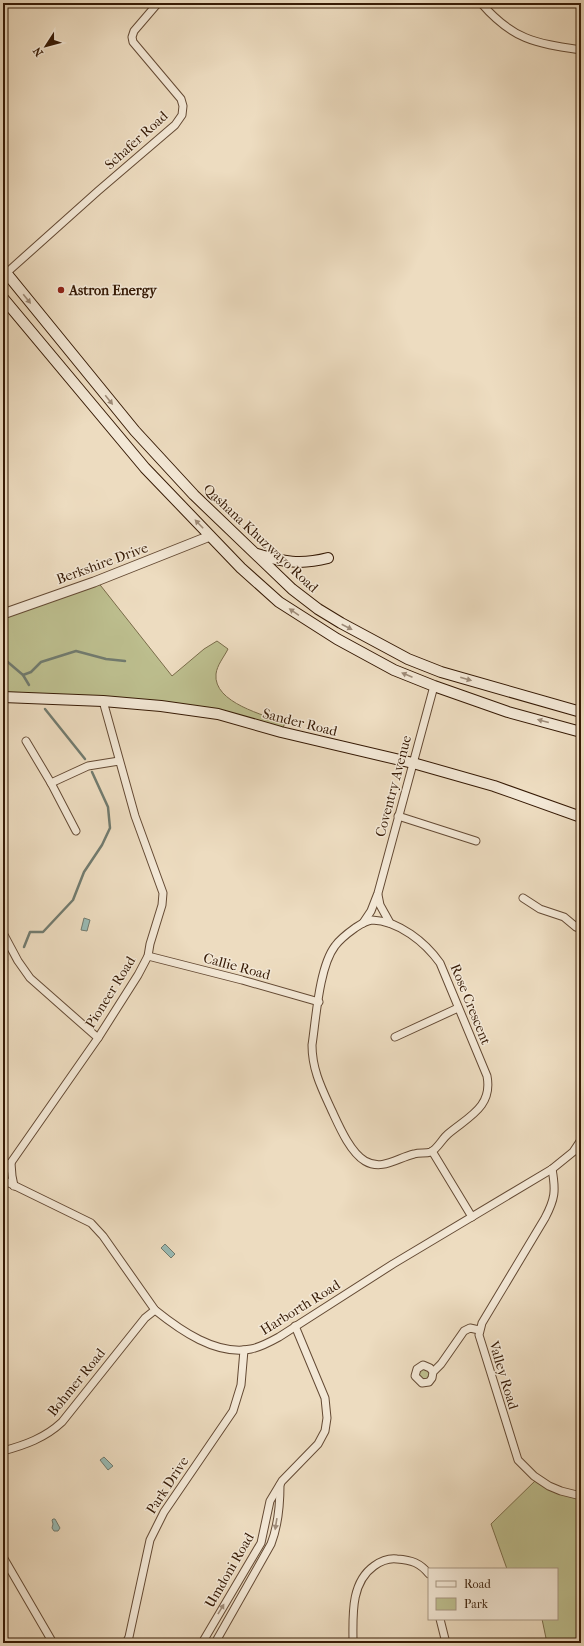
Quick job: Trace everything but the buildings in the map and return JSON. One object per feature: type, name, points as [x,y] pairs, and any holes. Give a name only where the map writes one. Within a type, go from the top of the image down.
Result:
[{"type":"main road","name":"Qashana Khuzwayo Road","points":[[4,272],[135,431],[194,495],[292,589],[318,609],[340,623],[408,659],[441,672],[581,712]]},
{"type":"main road","points":[[3,298],[146,468],[210,536],[265,590],[290,610],[394,670],[508,712],[581,732]]},
{"type":"main road","points":[[255,553],[277,560],[295,562],[312,562],[328,558]]},
{"type":"main road","name":"Sander Road","points":[[3,697],[103,701],[161,706],[218,714],[281,732],[413,763],[494,786],[581,817]]},
{"type":"street","name":"Schafer Road","points":[[4,272],[164,135],[175,125],[182,115],[183,106],[181,99],[133,42],[132,36],[134,31],[158,3]]},
{"type":"street","points":[[481,3],[499,22],[532,41],[581,50]]},
{"type":"street","name":"Berkshire Drive","points":[[3,614],[94,582],[210,536]]},
{"type":"street","name":"Coventry Avenue","points":[[363,923],[371,911],[378,892],[434,686]]},
{"type":"street","name":"Pioneer Road","points":[[3,1174],[98,1038],[138,975],[148,956],[150,944],[164,899],[134,816],[103,701]]},
{"type":"street","points":[[26,741],[51,783],[76,831]]},
{"type":"street","points":[[51,783],[88,766],[119,761]]},
{"type":"street","points":[[398,816],[476,841]]},
{"type":"street","points":[[378,892],[380,905],[390,923]]},
{"type":"street","points":[[523,898],[540,909],[564,916],[576,927],[581,929]]},
{"type":"street","name":"Rose Crescent","points":[[372,920],[390,923],[413,936],[433,953],[444,969],[458,1008],[486,1076],[488,1088],[486,1097],[480,1108],[445,1137],[432,1151],[427,1154],[415,1154],[380,1165],[366,1162],[356,1155],[333,1114],[316,1078],[313,1066],[312,1045],[323,974],[334,947],[348,932],[363,923],[372,920]]},
{"type":"street","points":[[3,933],[18,961],[30,978],[98,1038]]},
{"type":"street","name":"Callie Road","points":[[148,956],[242,980],[319,1002]]},
{"type":"street","points":[[396,1037],[458,1008]]},
{"type":"street","name":"Harborth Road","points":[[3,1180],[91,1223],[103,1236],[155,1310],[176,1325],[211,1345],[222,1348],[244,1350],[264,1345],[393,1264],[552,1169],[573,1152],[581,1140]]},
{"type":"street","points":[[432,1151],[472,1217]]},
{"type":"street","points":[[11,1163],[14,1186]]},
{"type":"street","name":"Valley Road","points":[[552,1169],[555,1188],[552,1205],[546,1218],[479,1330],[480,1340],[518,1460],[534,1476],[549,1486],[581,1496]]},
{"type":"street","name":"Bohmer Road","points":[[3,1451],[36,1440],[53,1430],[62,1422],[145,1318],[155,1310]]},
{"type":"street","name":"Umdoni Road","points":[[202,1643],[261,1543],[270,1501],[280,1485],[318,1444],[325,1431],[327,1418],[325,1398],[296,1326]]},
{"type":"street","points":[[433,1372],[441,1364],[464,1331],[470,1328],[479,1330]]},
{"type":"street","name":"Park Drive","points":[[126,1643],[129,1637],[150,1540],[164,1512],[233,1411],[241,1385],[244,1350]]},
{"type":"street","name":"Umdoni Road","points":[[215,1643],[271,1544],[274,1536],[280,1501],[280,1485]]},
{"type":"street","points":[[3,1557],[53,1643]]},
{"type":"street","points":[[353,1643],[355,1600],[358,1586],[365,1574],[371,1568],[383,1561],[397,1559],[414,1561],[428,1573]]},
{"type":"street","points":[[440,1620],[446,1643]]},
{"type":"green space","points":[[97,581],[172,676],[204,649],[217,641],[228,649],[219,664],[216,674],[217,684],[223,693],[231,700],[254,712],[285,723],[281,732],[218,715],[3,697],[3,615]]},
{"type":"green space","points":[[423,1369],[430,1371],[429,1379],[424,1381],[419,1377],[419,1373]]},
{"type":"green space","points":[[537,1479],[581,1497],[581,1643],[547,1643],[542,1620],[558,1620],[558,1568],[507,1568],[491,1524]]},
{"type":"water","points":[[84,918],[90,920],[87,931],[81,930]]},
{"type":"water","points":[[165,1244],[175,1254],[171,1258],[161,1248]]},
{"type":"water","points":[[104,1457],[113,1466],[108,1470],[100,1460]]},
{"type":"water","points":[[53,1519],[55,1519],[60,1528],[58,1531],[54,1531],[52,1528]]},
{"type":"waterway","points":[[3,658],[23,675],[31,672],[41,662],[76,651],[106,659],[125,661]]},
{"type":"waterway","points":[[23,675],[29,685]]},
{"type":"waterway","points":[[45,709],[85,759]]},
{"type":"waterway","points":[[24,947],[30,932],[43,932],[73,900],[84,872],[102,845],[110,828],[108,807],[92,772]]},
{"type":"waterway","points":[[3,962],[7,960]]},
{"type":"place","name":"Astron Energy","points":[[61,290]]}]
